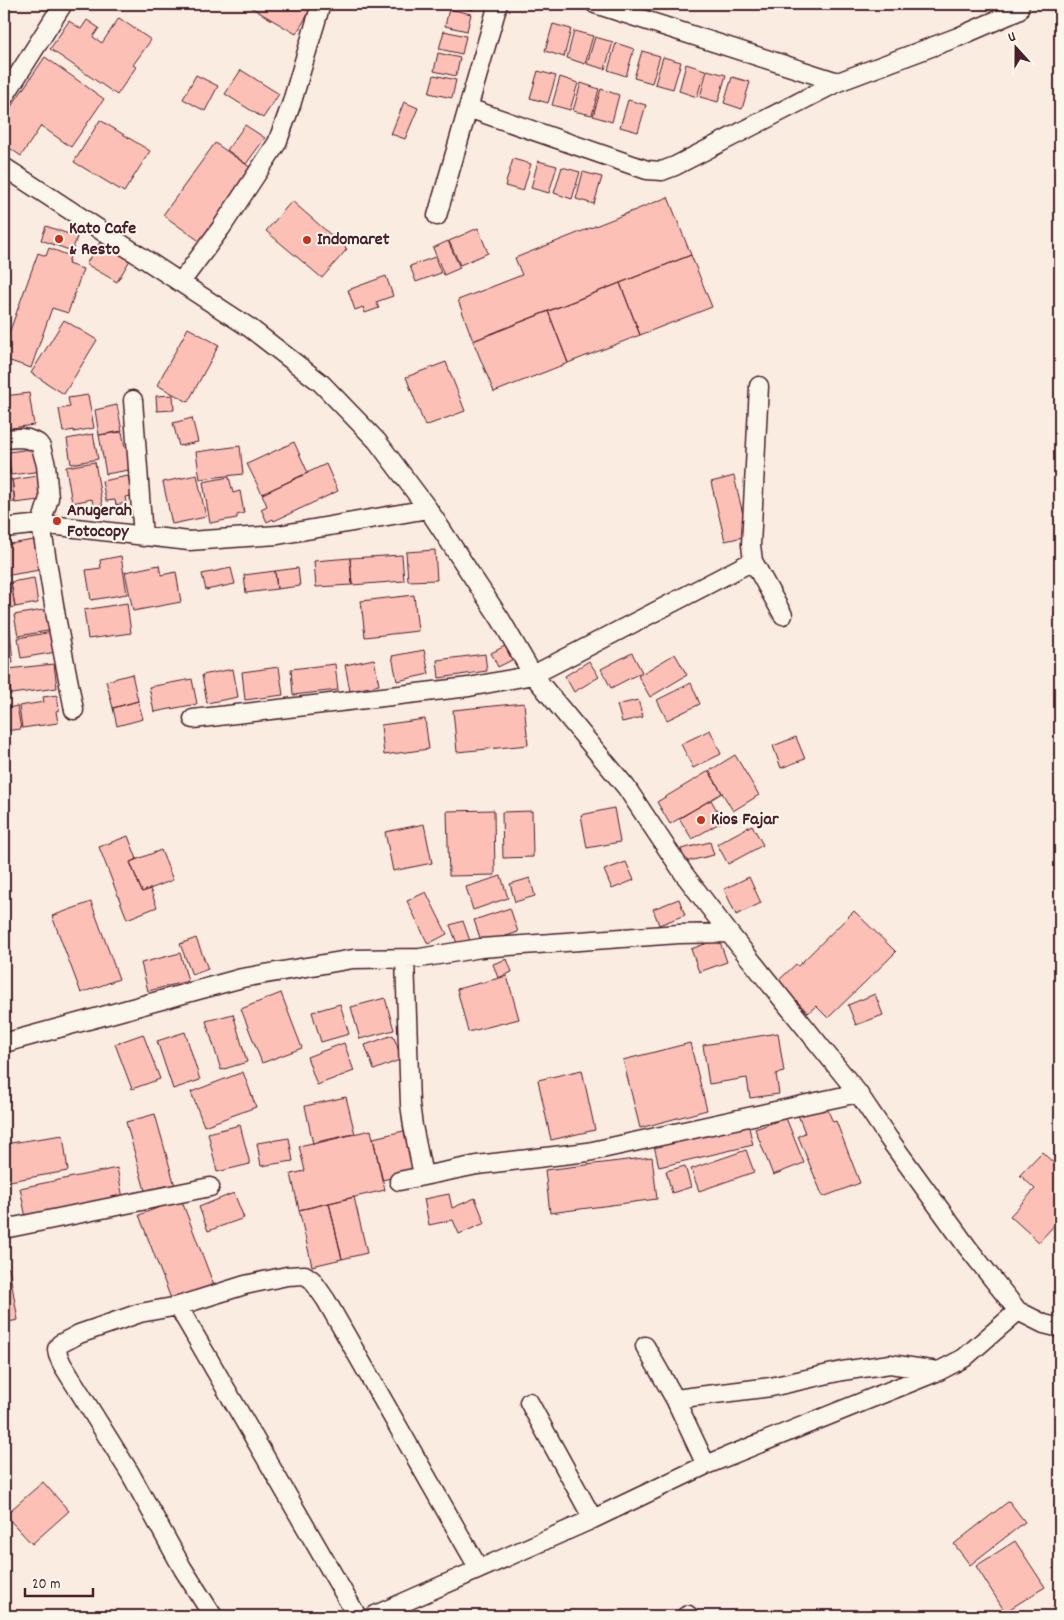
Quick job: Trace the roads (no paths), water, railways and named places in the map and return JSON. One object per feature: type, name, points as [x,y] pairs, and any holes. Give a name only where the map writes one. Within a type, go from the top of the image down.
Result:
[{"type":"street","points":[[4,97],[63,4]]},
{"type":"street","points":[[181,282],[221,228],[277,143],[291,104],[321,4]]},
{"type":"street","points":[[437,216],[498,4]]},
{"type":"street","points":[[595,4],[838,82]]},
{"type":"street","points":[[468,108],[639,168],[662,171],[715,146],[838,82],[958,38],[1018,11],[1020,4]]},
{"type":"street","points":[[4,167],[250,328],[321,383],[377,441],[428,509],[501,620],[533,675],[626,787],[684,874],[858,1093],[889,1139],[1018,1312],[1044,1324],[1060,1328]]},
{"type":"street","points":[[759,386],[751,545],[753,561],[783,615]]},
{"type":"street","points":[[134,400],[143,537]]},
{"type":"street","points":[[4,439],[28,439],[38,443],[46,465],[49,498],[41,524],[74,710]]},
{"type":"street","points":[[4,528],[41,524],[189,541],[278,535],[428,509]]},
{"type":"street","points":[[193,719],[469,687],[533,675],[753,561]]},
{"type":"street","points":[[4,1043],[242,978],[353,959],[420,958],[481,948],[680,934],[729,933]]},
{"type":"street","points":[[405,959],[410,1104],[423,1175]]},
{"type":"street","points":[[399,1181],[477,1165],[588,1152],[858,1093]]},
{"type":"street","points":[[4,1228],[210,1187]]},
{"type":"street","points":[[213,1616],[182,1568],[130,1473],[62,1364],[58,1355],[58,1349],[60,1344],[79,1334],[140,1313],[178,1306],[245,1285],[287,1276],[305,1275],[312,1280],[326,1300],[479,1569]]},
{"type":"street","points":[[178,1306],[357,1616]]},
{"type":"street","points":[[373,1616],[593,1518],[706,1465],[939,1371],[964,1358],[1018,1312]]},
{"type":"street","points":[[644,1346],[675,1399],[706,1465]]},
{"type":"street","points":[[675,1399],[771,1386],[842,1371],[890,1364],[939,1371]]},
{"type":"street","points":[[528,1402],[593,1518]]},
{"type":"place","name":"Kato Cafe & Resto","points":[[59,239]]},
{"type":"place","name":"Indomaret","points":[[307,240]]},
{"type":"place","name":"Anugerah Fotocopy","points":[[57,521]]},
{"type":"place","name":"Kios Fajar","points":[[701,820]]}]
